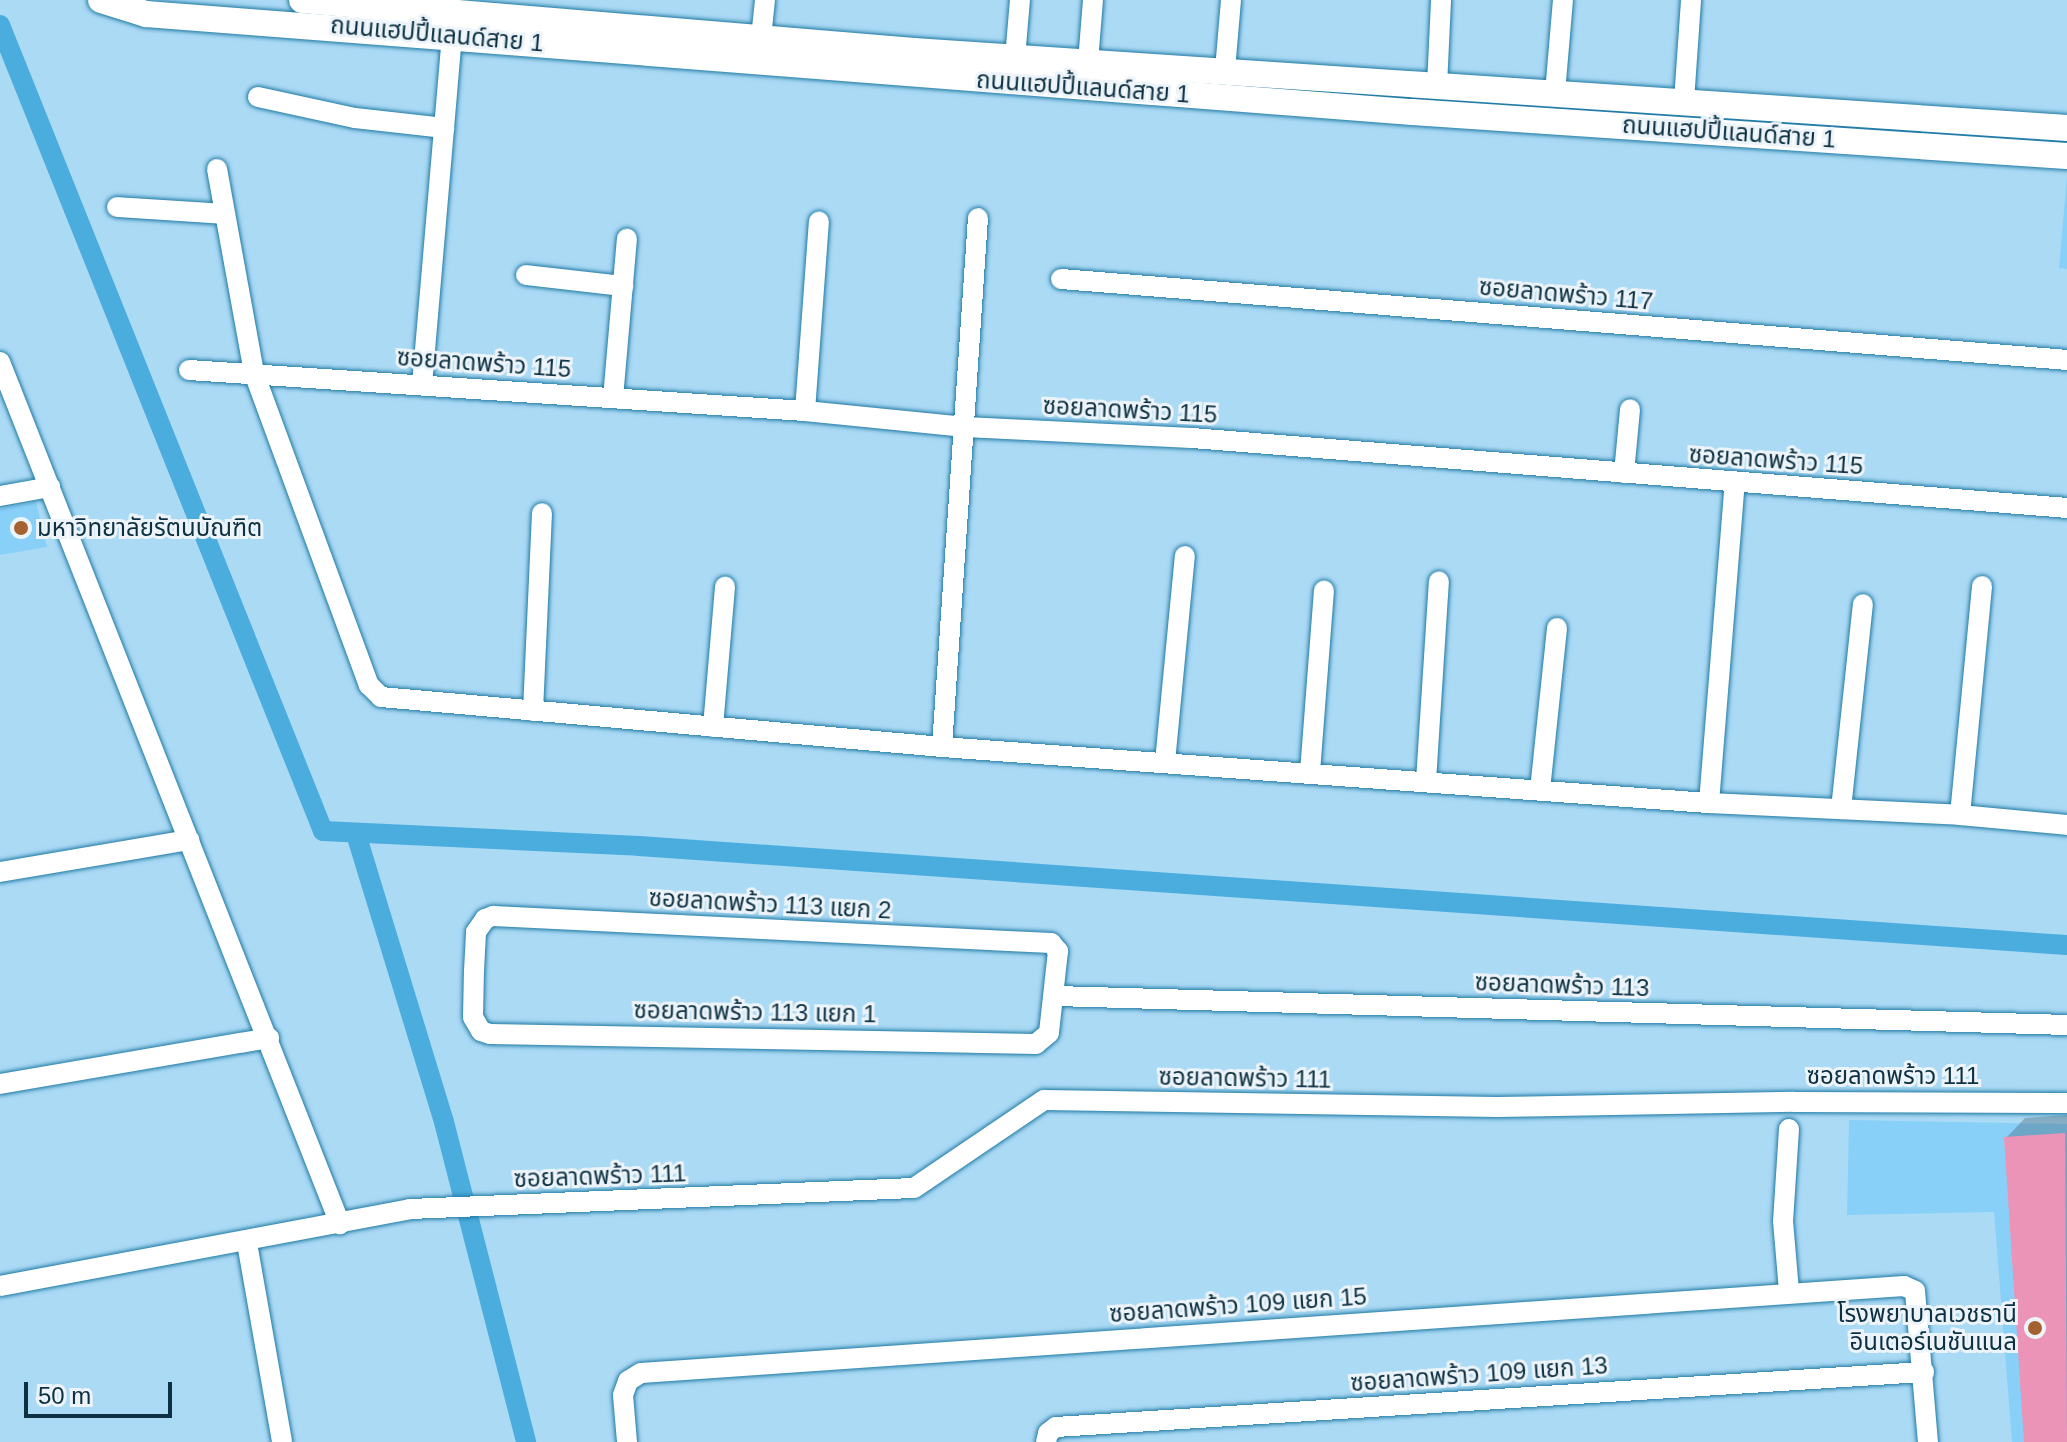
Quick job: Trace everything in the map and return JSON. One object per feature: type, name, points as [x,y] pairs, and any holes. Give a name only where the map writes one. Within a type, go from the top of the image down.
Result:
[{"type":"street","name":"ถนนแฮปปี้แลนด์สาย 1","points":[[101,0],[146,14],[452,35],[665,42]]},
{"type":"street","name":"ถนนแฮปปี้แลนด์สาย 1","points":[[302,0],[665,42],[1224,98],[2067,156]]},
{"type":"street","points":[[760,50],[765,0]]},
{"type":"street","points":[[1015,58],[1020,0]]},
{"type":"street","points":[[1088,62],[1093,0]]},
{"type":"street","points":[[1224,98],[1231,0]]},
{"type":"street","points":[[1437,86],[1441,0]]},
{"type":"street","points":[[1555,93],[1563,0]]},
{"type":"street","points":[[1684,101],[1691,0]]},
{"type":"street","points":[[422,385],[452,35]]},
{"type":"street","name":"ถนนแฮปปี้แลนด์สาย 1","points":[[760,50],[1015,58],[1225,70],[2067,128]]},
{"type":"street","points":[[258,97],[355,118],[444,128]]},
{"type":"street","points":[[217,169],[254,373],[369,685],[381,697],[395,701],[942,747],[1709,803],[1960,815],[2067,825]]},
{"type":"street","points":[[117,207],[224,214]]},
{"type":"street","points":[[942,747],[978,218]]},
{"type":"street","points":[[805,411],[819,222]]},
{"type":"street","points":[[613,398],[627,239]]},
{"type":"street","points":[[526,275],[623,286]]},
{"type":"street","name":"ซอยลาดพร้าว 117","points":[[1061,279],[2067,360]]},
{"type":"street","points":[[0,362],[340,1224]]},
{"type":"street","name":"ซอยลาดพร้าว 115","points":[[189,370],[805,411],[965,427],[1192,438],[2067,508]]},
{"type":"street","points":[[1624,473],[1630,409]]},
{"type":"street","points":[[1709,803],[1735,483]]},
{"type":"street","points":[[0,496],[50,487]]},
{"type":"street","points":[[533,711],[542,513]]},
{"type":"street","points":[[1165,762],[1185,556]]},
{"type":"street","points":[[1426,781],[1439,581]]},
{"type":"street","points":[[1960,815],[1982,586]]},
{"type":"street","points":[[713,727],[725,587]]},
{"type":"street","points":[[1310,772],[1324,591]]},
{"type":"street","points":[[1841,809],[1863,604]]},
{"type":"street","points":[[1540,790],[1557,628]]},
{"type":"street","points":[[0,872],[189,840]]},
{"type":"street","name":"ซอยลาดพร้าว 113 แยก 2","points":[[474,971],[474,940],[480,924],[493,916],[1051,943],[1058,951],[1055,996]]},
{"type":"street","name":"ซอยลาดพร้าว 113 แยก 1","points":[[474,971],[473,1017],[481,1031],[490,1034],[1036,1044],[1049,1033],[1055,996]]},
{"type":"street","name":"ซอยลาดพร้าว 113","points":[[1055,996],[2067,1025]]},
{"type":"street","points":[[0,1084],[269,1038]]},
{"type":"street","name":"ซอยลาดพร้าว 111","points":[[0,1286],[247,1243],[410,1209],[914,1188],[1044,1100],[1482,1107],[1794,1102],[2067,1103]]},
{"type":"street","points":[[1789,1129],[1783,1221],[1789,1291]]},
{"type":"street","points":[[247,1243],[282,1442]]},
{"type":"street","name":"ซอยลาดพร้าว 109 แยก 15","points":[[627,1442],[623,1395],[628,1381],[641,1373],[1789,1291],[1904,1286],[1915,1291],[1924,1372]]},
{"type":"street","points":[[1921,1442],[1928,1442],[1924,1372]]},
{"type":"street","name":"ซอยลาดพร้าว 109 แยก 13","points":[[1046,1442],[1048,1433],[1056,1427],[1924,1372]]},
{"type":"shaded area","points":[[2067,176],[2067,269],[2059,268]]},
{"type":"shaded area","name":"มหาวิทยาลัยรัตนบัณฑิต","points":[[36,502],[47,547],[0,555],[0,509]]},
{"type":"shaded area","name":"โรงพยาบาลเวชธานี อินเตอร์เนชันแนล","points":[[1849,1120],[2067,1124],[2067,1442],[2012,1442],[1994,1212],[1847,1215]]},
{"type":"building","points":[[2065,1133],[2067,1442],[2024,1442],[2004,1137]]},
{"type":"waterway","points":[[0,25],[323,831],[639,846],[2067,945]]},
{"type":"waterway","points":[[356,834],[444,1122],[526,1442]]},
{"type":"place","name":"มหาวิทยาลัยรัตนบัณฑิต","points":[[21,528]]},
{"type":"place","name":"โรงพยาบาลเวชธานี อินเตอร์เนชันแนล","points":[[2035,1328]]}]
